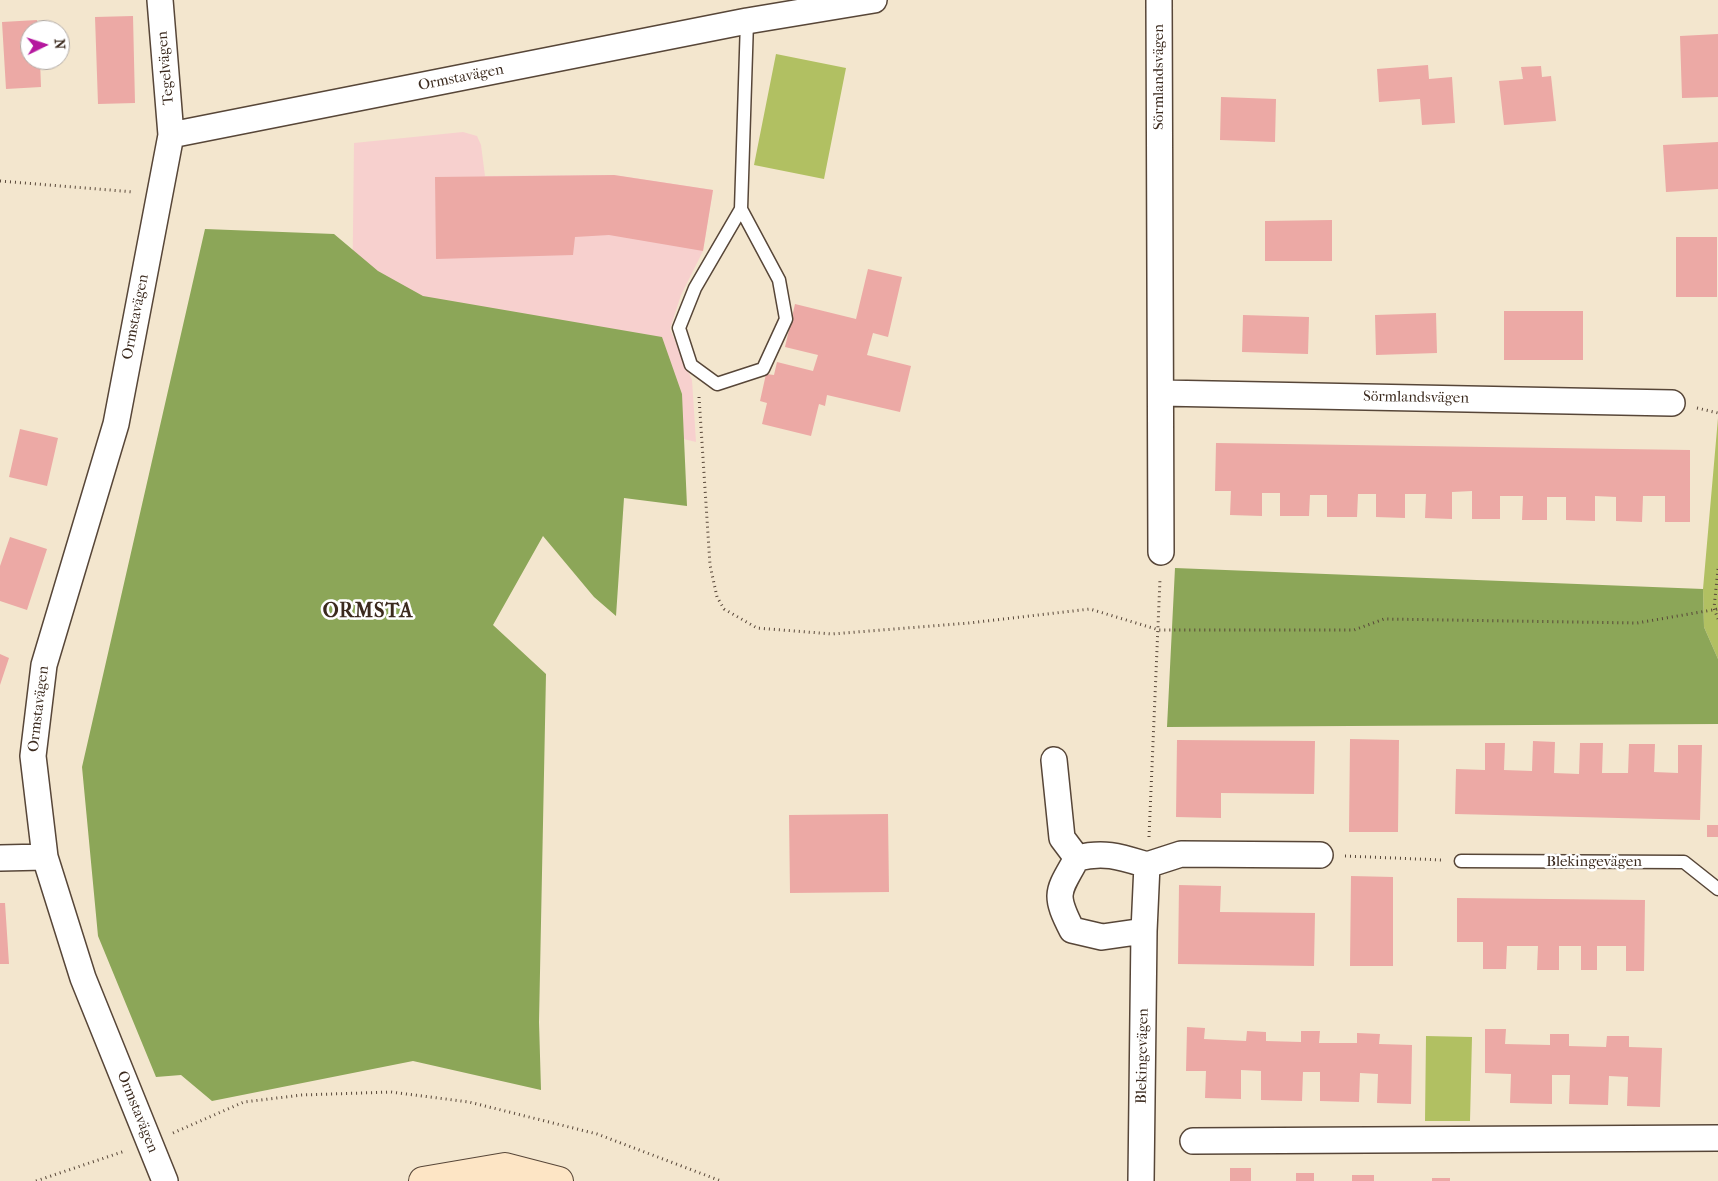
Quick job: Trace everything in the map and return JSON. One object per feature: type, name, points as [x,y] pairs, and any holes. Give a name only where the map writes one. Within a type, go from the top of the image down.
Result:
[{"type":"main road","points":[[423,1181],[505,1167],[559,1181]]},
{"type":"street","name":"Tegelvägen","points":[[160,0],[171,135]]},
{"type":"street","name":"Ormstavägen","points":[[166,1181],[83,978],[45,857],[33,756],[44,665],[116,424],[171,135],[747,21],[874,0]]},
{"type":"street","name":"Sörmlandsvägen","points":[[1159,0],[1161,552]]},
{"type":"street","name":"Sörmlandsvägen","points":[[1161,394],[1672,403]]},
{"type":"street","points":[[1054,760],[1062,838],[1077,858]]},
{"type":"street","points":[[1144,931],[1102,936],[1072,930],[1062,910],[1059,890],[1077,858],[1096,853],[1147,865],[1181,854],[1320,855]]},
{"type":"street","points":[[0,858],[45,857]]},
{"type":"street","name":"Blekingevägen","points":[[1141,1181],[1144,931],[1147,865]]},
{"type":"street","points":[[1193,1141],[1718,1138]]},
{"type":"lane","points":[[741,209],[779,280],[786,319],[763,369],[718,384],[691,365],[679,328],[695,288],[741,209],[747,21]]},
{"type":"lane","name":"Blekingevägen","points":[[1461,861],[1684,862],[1718,889]]},
{"type":"path","points":[[0,182],[160,194]]},
{"type":"path","points":[[697,370],[710,565],[717,596],[724,609],[757,628],[832,634],[969,623],[1090,609],[1159,630],[1354,630],[1384,619],[1637,623],[1716,608]]},
{"type":"path","points":[[1147,865],[1161,552]]},
{"type":"path","points":[[1718,569],[1716,608],[1718,619]]},
{"type":"path","points":[[1320,855],[1461,861]]},
{"type":"path","points":[[36,1181],[150,1143],[244,1102],[302,1095],[391,1092],[469,1102],[597,1134],[721,1181]]},
{"type":"shaded area","points":[[463,132],[477,136],[481,145],[485,176],[614,175],[713,190],[703,251],[681,295],[670,329],[692,380],[696,442],[408,372],[352,314],[354,143]]},
{"type":"green space","points":[[776,54],[846,68],[824,179],[754,165]]},
{"type":"green space","points":[[205,229],[334,234],[378,271],[423,296],[662,337],[682,394],[687,506],[624,498],[616,616],[594,597],[543,536],[493,625],[546,674],[539,1022],[541,1090],[413,1061],[212,1101],[181,1075],[156,1077],[98,936],[82,767]]},
{"type":"green space","points":[[1718,418],[1718,659],[1704,627],[1703,589]]},
{"type":"green space","points":[[1175,568],[1703,589],[1704,627],[1718,659],[1718,724],[1167,727]]},
{"type":"green space","points":[[1426,1036],[1472,1037],[1470,1121],[1425,1121]]},
{"type":"building","points":[[133,16],[135,103],[98,104],[95,17]]},
{"type":"building","points":[[20,21],[20,70],[40,70],[41,87],[6,89],[2,22]]},
{"type":"building","points":[[1718,34],[1718,97],[1682,98],[1680,36]]},
{"type":"building","points":[[1428,65],[1429,79],[1452,77],[1455,123],[1422,125],[1420,99],[1379,102],[1377,69]]},
{"type":"building","points":[[1541,66],[1542,77],[1551,76],[1556,121],[1504,125],[1499,81],[1523,79],[1521,67]]},
{"type":"building","points":[[1221,97],[1276,99],[1275,142],[1220,140]]},
{"type":"building","points":[[1718,142],[1718,189],[1666,192],[1663,145]]},
{"type":"building","points":[[614,175],[713,190],[703,251],[609,235],[575,237],[573,255],[436,259],[435,177]]},
{"type":"building","points":[[1332,220],[1332,261],[1265,261],[1265,221]]},
{"type":"building","points":[[1676,237],[1717,237],[1717,297],[1676,297]]},
{"type":"building","points":[[868,269],[902,277],[888,337],[873,333],[867,355],[911,366],[900,412],[827,395],[825,406],[819,404],[811,436],[762,424],[767,403],[760,401],[766,374],[774,375],[777,362],[813,371],[818,355],[785,347],[795,304],[856,319]]},
{"type":"building","points":[[1504,311],[1583,311],[1583,360],[1504,360]]},
{"type":"building","points":[[1436,313],[1437,353],[1376,355],[1375,315]]},
{"type":"building","points":[[1243,315],[1309,317],[1308,354],[1242,352]]},
{"type":"building","points":[[20,429],[58,438],[47,486],[9,477]]},
{"type":"building","points":[[1216,443],[1690,450],[1690,522],[1665,522],[1665,496],[1643,496],[1642,522],[1616,521],[1616,497],[1595,496],[1595,521],[1566,520],[1566,497],[1547,497],[1547,520],[1522,520],[1523,496],[1500,496],[1500,519],[1472,519],[1472,491],[1452,492],[1452,519],[1425,518],[1426,494],[1405,494],[1405,518],[1376,517],[1376,494],[1358,494],[1357,517],[1327,517],[1327,495],[1310,495],[1309,516],[1280,516],[1280,493],[1262,493],[1262,516],[1230,515],[1231,491],[1215,491]]},
{"type":"building","points":[[10,537],[47,549],[27,610],[0,601],[0,566]]},
{"type":"building","points":[[0,654],[9,658],[0,685]]},
{"type":"building","points":[[1350,739],[1399,740],[1398,832],[1349,832]]},
{"type":"building","points":[[1177,740],[1315,741],[1314,794],[1221,793],[1221,818],[1176,817]]},
{"type":"building","points":[[1533,741],[1555,742],[1554,773],[1579,774],[1580,743],[1603,743],[1602,773],[1628,773],[1629,744],[1655,744],[1654,772],[1678,773],[1678,745],[1702,745],[1700,820],[1455,814],[1456,769],[1485,770],[1485,743],[1505,743],[1504,770],[1532,771]]},
{"type":"building","points":[[888,814],[889,892],[790,893],[789,815]]},
{"type":"building","points":[[1707,825],[1718,825],[1718,837],[1707,837]]},
{"type":"building","points":[[1351,876],[1393,877],[1393,966],[1350,966]]},
{"type":"building","points":[[1179,885],[1221,886],[1220,912],[1315,913],[1314,966],[1178,964]]},
{"type":"building","points":[[1457,898],[1645,900],[1644,971],[1626,971],[1626,946],[1597,946],[1597,970],[1581,970],[1581,946],[1559,946],[1559,970],[1537,970],[1538,946],[1507,946],[1506,969],[1483,969],[1483,942],[1457,942]]},
{"type":"building","points":[[0,903],[5,903],[9,964],[0,964]]},
{"type":"building","points":[[1187,1027],[1205,1028],[1204,1039],[1246,1041],[1247,1031],[1266,1032],[1266,1041],[1301,1042],[1301,1031],[1320,1031],[1319,1043],[1357,1043],[1357,1033],[1380,1034],[1379,1044],[1412,1045],[1411,1104],[1377,1103],[1378,1074],[1360,1073],[1359,1102],[1320,1101],[1320,1072],[1303,1072],[1302,1101],[1261,1100],[1261,1071],[1241,1070],[1241,1099],[1205,1098],[1206,1071],[1186,1071]]},
{"type":"building","points":[[1485,1029],[1506,1029],[1505,1044],[1550,1045],[1550,1034],[1569,1034],[1569,1046],[1606,1047],[1607,1036],[1629,1036],[1629,1047],[1662,1048],[1660,1107],[1627,1106],[1628,1077],[1609,1076],[1608,1105],[1569,1104],[1570,1075],[1552,1075],[1552,1104],[1510,1103],[1511,1074],[1485,1073]]},
{"type":"building","points":[[1230,1168],[1251,1168],[1251,1181],[1230,1181]]},
{"type":"building","points":[[1296,1173],[1314,1173],[1314,1181],[1296,1181]]},
{"type":"building","points":[[1352,1175],[1374,1175],[1374,1181],[1352,1181]]},
{"type":"building","points":[[1432,1178],[1450,1178],[1450,1181],[1432,1181]]},
{"type":"district","name":"ORMSTA","points":[[368,612]]}]
